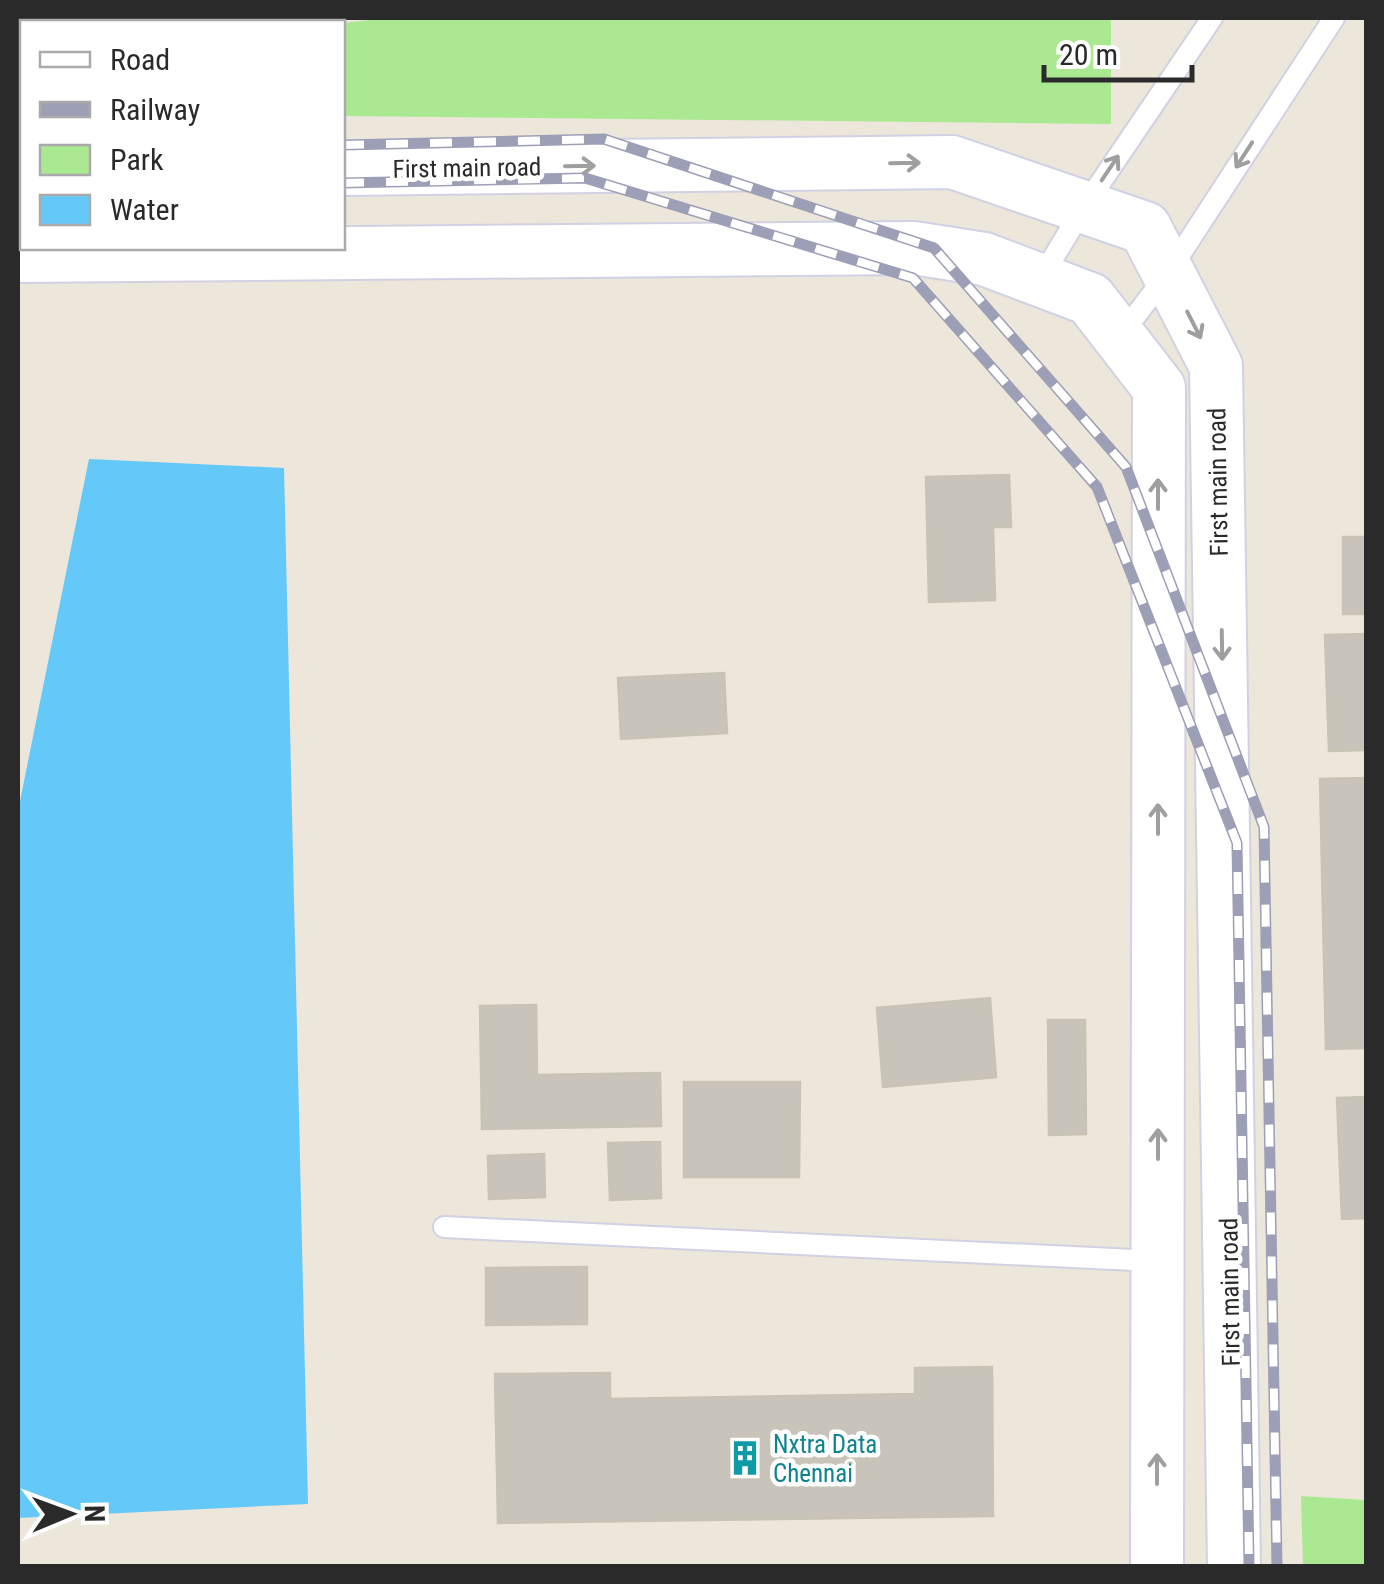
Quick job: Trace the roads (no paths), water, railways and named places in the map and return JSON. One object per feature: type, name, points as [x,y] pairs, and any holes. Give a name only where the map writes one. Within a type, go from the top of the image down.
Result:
[{"type":"street","name":"First main road","points":[[345,169],[952,162],[1145,228],[1216,366],[1234,1566]]},
{"type":"street","points":[[18,256],[914,248],[984,260],[1090,298],[1158,388],[1157,1566]]},
{"type":"lane","points":[[1040,280],[1084,207],[1212,18]]},
{"type":"lane","points":[[1119,337],[1168,273],[1334,18]]},
{"type":"lane","points":[[444,1228],[1158,1261]]},
{"type":"water","points":[[89,459],[284,468],[308,1504],[18,1518],[18,811]]},
{"type":"railway","points":[[345,145],[604,139],[934,248],[1126,467],[1264,827],[1277,1566]]},
{"type":"railway","points":[[345,183],[585,178],[913,278],[1097,487],[1237,843],[1249,1566]]},
{"type":"place","name":"Nxtra Data Chennai","points":[[745,1458]]}]
